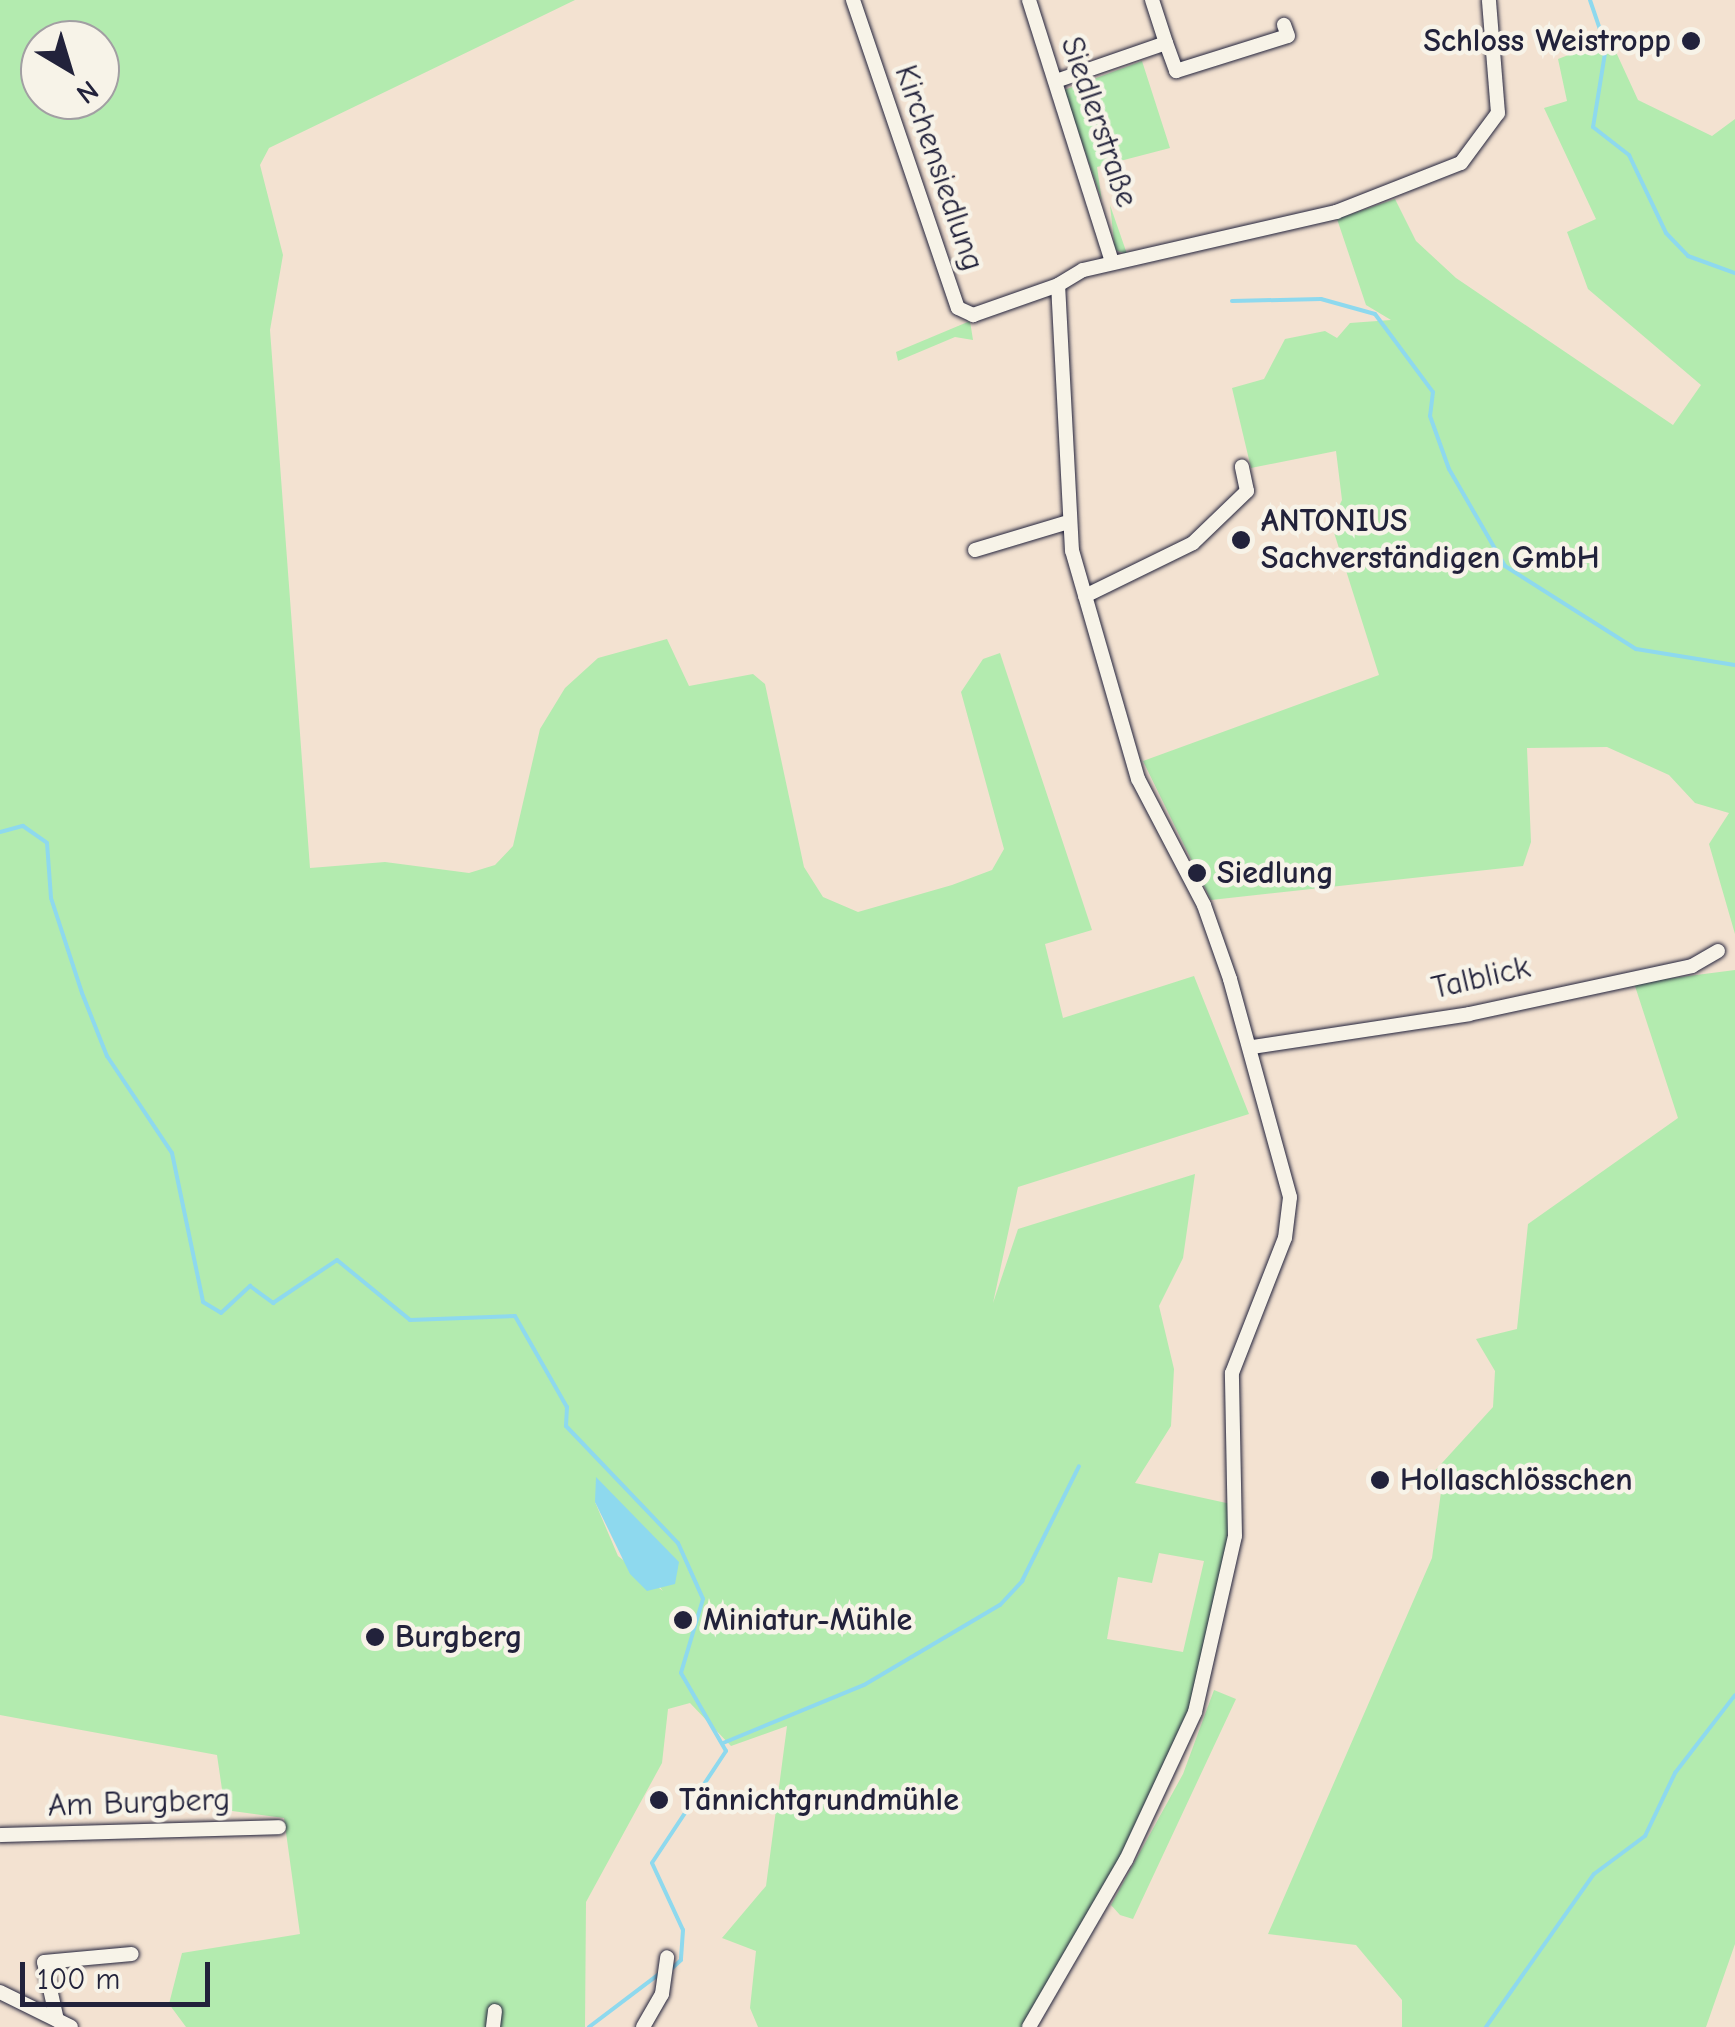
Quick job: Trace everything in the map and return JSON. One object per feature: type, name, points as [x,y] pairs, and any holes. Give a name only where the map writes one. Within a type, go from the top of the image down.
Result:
[{"type":"street","name":"Kirchensiedlung","points":[[853,0],[958,308],[973,315],[1058,286],[1112,262],[1336,212],[1461,163],[1498,113],[1489,0]]},
{"type":"street","name":"Siedlerstraße","points":[[1029,0],[1112,262]]},
{"type":"street","points":[[1152,0],[1176,72],[1288,36],[1284,25]]},
{"type":"street","points":[[1056,82],[1166,43]]},
{"type":"street","points":[[1029,2027],[1188,1731],[1224,1600],[1239,1485],[1232,1372],[1285,1238],[1290,1198],[1252,1047],[1204,906],[1138,780],[1066,522],[1058,286]]},
{"type":"street","points":[[1085,596],[1193,543],[1247,491],[1242,467]]},
{"type":"street","points":[[974,550],[1066,522]]},
{"type":"street","name":"Talblick","points":[[1252,1047],[1469,1014],[1692,966],[1718,950]]},
{"type":"street","name":"Am Burgberg","points":[[0,1836],[280,1826]]},
{"type":"street","points":[[57,2020],[44,1962],[132,1954]]},
{"type":"street","points":[[643,2027],[666,1979],[668,1956]]},
{"type":"street","points":[[0,1992],[72,2027]]},
{"type":"green space","points":[[0,0],[575,0],[269,148],[260,165],[283,255],[270,330],[310,868],[385,862],[469,873],[495,865],[513,846],[540,729],[565,688],[598,658],[667,639],[689,686],[753,674],[765,684],[804,867],[823,897],[858,912],[952,885],[992,870],[1004,849],[961,692],[983,659],[1000,653],[1092,930],[1045,944],[1063,1018],[1194,976],[1249,1114],[1018,1187],[993,1303],[1018,1229],[1195,1174],[1183,1258],[1159,1306],[1174,1369],[1171,1426],[1135,1483],[1231,1504],[1225,1557],[1188,1712],[1116,1866],[1023,2027],[758,2027],[750,2008],[756,1951],[722,1938],[766,1886],[787,1726],[731,1746],[690,1703],[668,1709],[662,1763],[586,1902],[585,2027],[186,2027],[169,2004],[182,1953],[300,1934],[284,1818],[225,1810],[217,1755],[0,1715]],"holes":[[[595,1502],[663,1591],[618,1556]],[[1159,1553],[1204,1561],[1183,1652],[1107,1639],[1118,1577],[1152,1583]]]},
{"type":"green space","points":[[1610,39],[1638,100],[1712,136],[1735,119],[1735,934],[1709,844],[1729,813],[1695,803],[1669,775],[1607,747],[1527,748],[1531,842],[1523,866],[1211,900],[1143,761],[1379,675],[1331,523],[1342,500],[1336,451],[1251,468],[1232,388],[1264,379],[1285,339],[1325,331],[1337,338],[1350,323],[1391,320],[1366,305],[1337,219],[1395,199],[1416,241],[1456,278],[1673,425],[1701,385],[1588,289],[1567,232],[1596,219],[1544,108],[1567,101],[1558,59]]},
{"type":"green space","points":[[1142,61],[1170,148],[1097,167],[1102,201],[1064,90]]},
{"type":"green space","points":[[1110,205],[1127,254],[1115,250]]},
{"type":"green space","points":[[970,321],[973,340],[955,337],[898,361],[896,352]]},
{"type":"green space","points":[[1735,970],[1735,1944],[1706,2027],[1402,2027],[1402,2000],[1356,1945],[1268,1934],[1432,1558],[1441,1492],[1432,1474],[1493,1407],[1495,1371],[1476,1339],[1517,1329],[1528,1224],[1678,1118],[1634,983]]},
{"type":"green space","points":[[1214,1690],[1236,1699],[1133,1919],[1120,1915],[1111,1905],[1183,1774]]},
{"type":"water","points":[[596,1477],[679,1562],[675,1584],[647,1591],[630,1574],[595,1502]]},
{"type":"waterway","points":[[1590,0],[1606,47],[1593,127],[1629,155],[1666,233],[1688,256],[1735,273]]},
{"type":"waterway","points":[[1232,301],[1321,299],[1375,314],[1433,392],[1430,416],[1449,469],[1505,566],[1636,649],[1735,665]]},
{"type":"waterway","points":[[0,832],[23,826],[47,843],[51,898],[107,1056],[172,1153],[203,1302],[221,1313],[250,1286],[273,1303],[337,1260],[410,1320],[515,1316],[567,1407],[566,1426],[678,1543],[703,1599],[681,1673],[726,1751],[652,1863],[683,1930],[681,1960],[669,1971]]},
{"type":"waterway","points":[[723,1743],[864,1685],[1000,1605],[1022,1581],[1079,1466]]},
{"type":"waterway","points":[[1486,2027],[1594,1874],[1645,1836],[1675,1773],[1735,1695]]},
{"type":"waterway","points":[[589,2027],[659,1974]]},
{"type":"place","name":"Schloss Weistropp","points":[[1691,41]]},
{"type":"place","name":"ANTONIUS Sachverständigen GmbH","points":[[1241,540]]},
{"type":"place","name":"Siedlung","points":[[1197,873]]},
{"type":"place","name":"Hollaschlösschen","points":[[1380,1480]]},
{"type":"place","name":"Miniatur-Mühle","points":[[683,1620]]},
{"type":"place","name":"Burgberg","points":[[375,1637]]},
{"type":"place","name":"Tännichtgrundmühle","points":[[659,1800]]}]
